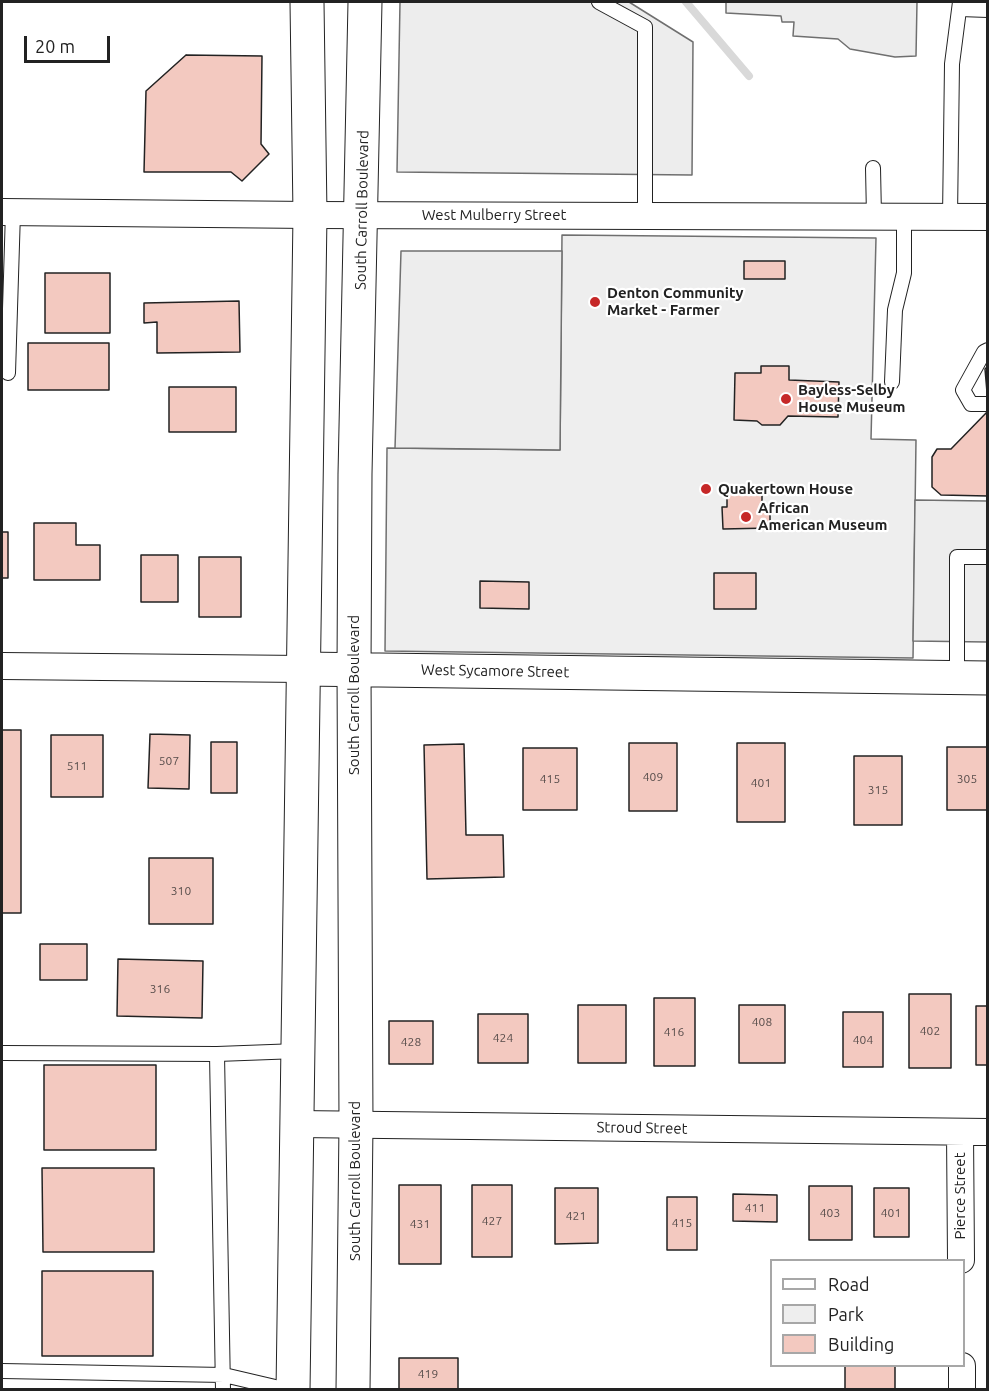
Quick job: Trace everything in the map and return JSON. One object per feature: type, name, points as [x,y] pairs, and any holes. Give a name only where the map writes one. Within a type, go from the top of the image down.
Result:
[{"type":"main road","points":[[293,1389],[310,215],[307,2]]},
{"type":"main road","name":"South Carroll Boulevard","points":[[353,1389],[356,1124],[355,474],[365,2]]},
{"type":"main road","name":"West Sycamore Street","points":[[303,669],[972,678]]},
{"type":"street","name":"West Mulberry Street","points":[[7,212],[987,217]]},
{"type":"street","name":"West Sycamore Street","points":[[2,666],[303,669]]},
{"type":"street","name":"Stroud Street","points":[[297,1124],[987,1132]]},
{"type":"street","name":"Pierce Street","points":[[960,1132],[961,1259]]},
{"type":"street","points":[[962,1367],[962,1389]]},
{"type":"lane","points":[[599,2],[645,27],[645,216]]},
{"type":"lane","points":[[950,217],[952,64],[960,5],[987,10]]},
{"type":"lane","points":[[873,168],[874,216]]},
{"type":"lane","points":[[7,212],[8,373]]},
{"type":"lane","points":[[892,382],[895,309],[904,273],[904,217]]},
{"type":"lane","points":[[987,350],[963,390],[971,404],[987,404]]},
{"type":"lane","points":[[972,678],[957,557],[987,557]]},
{"type":"lane","points":[[2,1053],[217,1054],[298,1051]]},
{"type":"lane","points":[[217,1054],[224,1382]]},
{"type":"lane","points":[[2,1371],[224,1382],[288,1389]]},
{"type":"green space","points":[[562,235],[876,238],[871,439],[916,440],[913,658],[385,651],[387,448],[560,450]]},
{"type":"shaded area","points":[[400,2],[629,2],[693,42],[692,175],[397,172]]},
{"type":"shaded area","points":[[726,2],[917,2],[916,56],[895,57],[850,49],[838,39],[793,36],[794,22],[782,22],[781,16],[726,13]]},
{"type":"shaded area","points":[[401,251],[562,251],[560,450],[395,448]]},
{"type":"shaded area","points":[[915,500],[987,501],[987,642],[913,641]]},
{"type":"building","points":[[186,55],[262,56],[261,144],[269,154],[242,181],[231,172],[144,172],[146,91]]},
{"type":"building","points":[[744,261],[785,261],[785,279],[744,279]]},
{"type":"building","points":[[45,273],[110,273],[110,333],[45,333]]},
{"type":"building","points":[[239,301],[240,352],[157,353],[157,322],[144,323],[144,303]]},
{"type":"building","points":[[28,343],[109,343],[109,390],[28,390]]},
{"type":"building","name":"Bayless-Selby House Museum","points":[[761,366],[789,366],[789,380],[839,382],[838,417],[788,416],[780,425],[762,425],[757,421],[734,420],[735,373],[761,373]]},
{"type":"building","points":[[988,366],[988,404],[985,369]]},
{"type":"building","points":[[169,387],[236,387],[236,432],[169,432]]},
{"type":"building","points":[[988,411],[988,496],[941,495],[932,487],[932,457],[937,449],[951,449]]},
{"type":"building","name":"African American Museum","points":[[727,489],[762,489],[762,506],[770,506],[770,528],[723,529],[722,507],[727,507]]},
{"type":"building","points":[[34,523],[76,523],[76,545],[100,545],[100,580],[34,580]]},
{"type":"building","points":[[2,532],[8,532],[8,578],[2,578]]},
{"type":"building","points":[[141,555],[178,555],[178,602],[141,602]]},
{"type":"building","points":[[199,557],[241,557],[241,617],[199,617]]},
{"type":"building","points":[[714,573],[756,573],[756,609],[714,609]]},
{"type":"building","points":[[480,581],[529,582],[529,609],[480,608]]},
{"type":"building","points":[[2,730],[21,730],[21,913],[2,913]]},
{"type":"building","points":[[150,734],[190,735],[189,789],[148,788]]},
{"type":"building","points":[[51,735],[103,735],[103,797],[51,797]]},
{"type":"building","points":[[211,742],[237,742],[237,793],[211,793]]},
{"type":"building","points":[[629,743],[677,743],[677,811],[629,811]]},
{"type":"building","points":[[737,743],[785,743],[785,822],[737,822]]},
{"type":"building","points":[[464,744],[466,835],[503,835],[504,877],[427,879],[424,745]]},
{"type":"building","points":[[947,747],[988,747],[988,810],[947,810]]},
{"type":"building","points":[[523,748],[577,748],[577,810],[523,810]]},
{"type":"building","points":[[854,756],[902,756],[902,825],[854,825]]},
{"type":"building","points":[[149,858],[213,858],[213,924],[149,924]]},
{"type":"building","points":[[40,944],[87,944],[87,980],[40,980]]},
{"type":"building","points":[[118,959],[203,961],[202,1018],[117,1016]]},
{"type":"building","points":[[909,994],[951,994],[951,1068],[909,1068]]},
{"type":"building","points":[[654,998],[695,998],[695,1066],[654,1066]]},
{"type":"building","points":[[578,1005],[626,1005],[626,1063],[578,1063]]},
{"type":"building","points":[[739,1005],[785,1005],[785,1063],[739,1063]]},
{"type":"building","points":[[976,1006],[988,1006],[988,1065],[976,1065]]},
{"type":"building","points":[[843,1012],[883,1012],[883,1067],[843,1067]]},
{"type":"building","points":[[478,1014],[528,1014],[528,1063],[478,1063]]},
{"type":"building","points":[[389,1021],[433,1021],[433,1064],[389,1064]]},
{"type":"building","points":[[44,1065],[156,1065],[156,1150],[44,1150]]},
{"type":"building","points":[[42,1168],[154,1168],[154,1252],[43,1252]]},
{"type":"building","points":[[399,1185],[441,1185],[441,1264],[399,1264]]},
{"type":"building","points":[[472,1185],[512,1185],[512,1257],[472,1257]]},
{"type":"building","points":[[809,1186],[852,1186],[852,1240],[809,1240]]},
{"type":"building","points":[[555,1188],[598,1188],[598,1243],[555,1244]]},
{"type":"building","points":[[874,1188],[909,1188],[909,1237],[874,1237]]},
{"type":"building","points":[[733,1194],[777,1195],[777,1222],[733,1221]]},
{"type":"building","points":[[667,1197],[697,1197],[697,1250],[667,1250]]},
{"type":"building","points":[[42,1271],[153,1271],[153,1356],[42,1356]]},
{"type":"building","points":[[399,1358],[458,1358],[458,1390],[399,1390]]},
{"type":"building","points":[[845,1367],[895,1367],[895,1390],[845,1390]]},
{"type":"waterway","points":[[686,2],[749,76]]},
{"type":"place","name":"Denton Community Market - Farmer","points":[[595,302]]},
{"type":"place","name":"Bayless-Selby House Museum","points":[[786,399]]},
{"type":"place","name":"Quakertown House","points":[[706,489]]},
{"type":"place","name":"African American Museum","points":[[746,517]]}]
